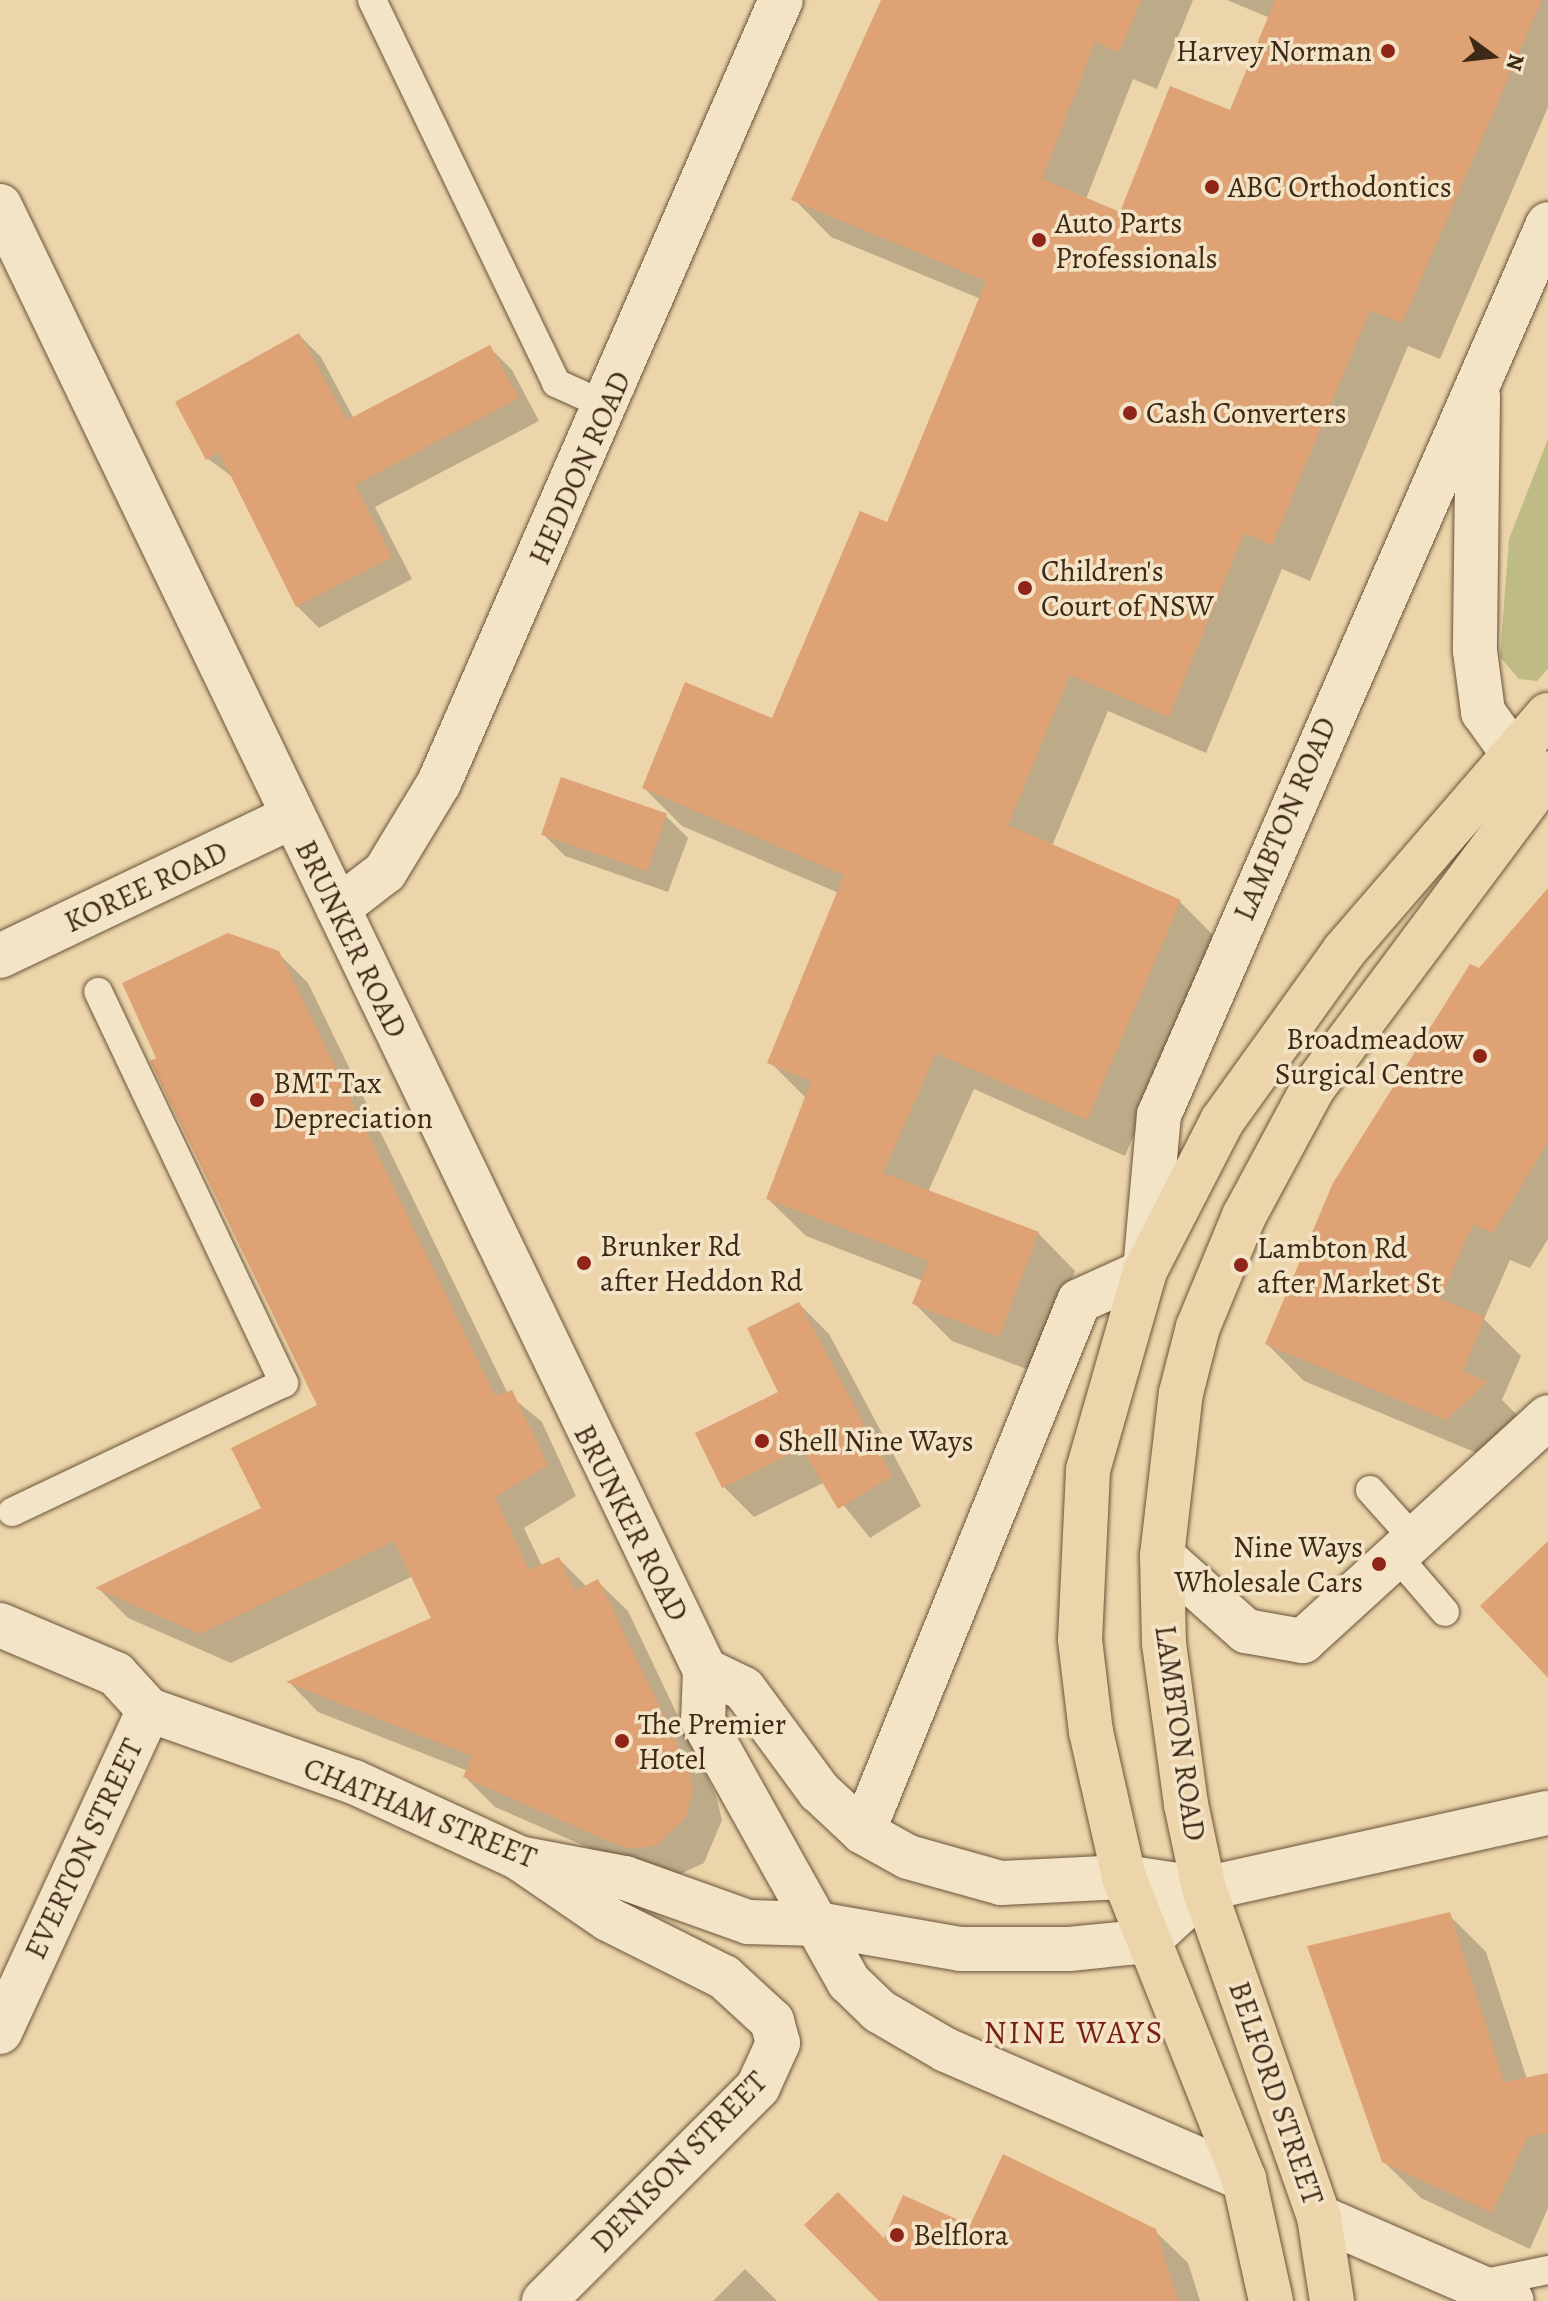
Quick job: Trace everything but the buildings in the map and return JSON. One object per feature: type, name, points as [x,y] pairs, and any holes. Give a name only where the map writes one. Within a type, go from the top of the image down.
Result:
[{"type":"main road","name":"LAMBTON ROAD","points":[[1124,1877],[1091,1732],[1079,1586],[1088,1470],[1145,1271],[1222,1121],[1289,1022],[1511,751],[1548,715]]},
{"type":"main road","name":"LAMBTON ROAD","points":[[1204,1889],[1175,1732],[1162,1556],[1181,1393],[1198,1327],[1244,1216],[1360,1020],[1545,782]]},
{"type":"main road","name":"BELFORD STREET","points":[[1124,1877],[1244,2179],[1271,2301]]},
{"type":"main road","name":"BELFORD STREET","points":[[1204,1889],[1319,2217],[1332,2301]]},
{"type":"street","name":"HEDDON ROAD","points":[[338,908],[375,882],[411,837],[609,407],[781,0]]},
{"type":"street","name":"BRUNKER ROAD","points":[[0,206],[291,817],[338,908],[705,1670],[703,1721],[817,1924]]},
{"type":"street","name":"LAMBTON ROAD","points":[[1145,1271],[1159,1115],[1548,224]]},
{"type":"street","name":"LAMBTON ROAD","points":[[1478,382],[1475,651],[1483,712],[1511,751]]},
{"type":"street","name":"KOREE ROAD","points":[[0,956],[291,817]]},
{"type":"street","points":[[863,1832],[1079,1301],[1145,1271]]},
{"type":"street","points":[[1162,1556],[1246,1631],[1303,1641],[1548,1417]]},
{"type":"street","name":"CHATHAM STREET","points":[[0,1625],[116,1674],[149,1710],[354,1782],[519,1858],[625,1878],[748,1922],[817,1924],[960,1949],[1148,1941]]},
{"type":"street","points":[[705,1670],[744,1689],[790,1759],[863,1832],[932,1868],[1001,1883],[1124,1877],[1204,1889],[1548,1813]]},
{"type":"street","name":"EVERTON STREET","points":[[0,2032],[149,1710]]},
{"type":"street","name":"DENISON STREET","points":[[519,1858],[608,1919],[750,1996],[772,2021],[773,2063],[544,2301]]},
{"type":"street","points":[[1148,1941],[1204,1889]]},
{"type":"street","points":[[817,1924],[849,1982],[901,2026],[1244,2179]]},
{"type":"street","points":[[1319,2217],[1494,2293]]},
{"type":"lane","points":[[372,0],[556,383],[609,407]]},
{"type":"lane","points":[[12,1512],[284,1383],[98,992]]},
{"type":"lane","points":[[1370,1490],[1445,1612]]},
{"type":"lane","points":[[1494,2293],[1548,2270]]},
{"type":"shaded area","points":[[1548,439],[1548,669],[1537,681],[1519,679],[1500,657],[1509,539]]},
{"type":"place","name":"Harvey Norman","points":[[1388,51]]},
{"type":"place","name":"ABC Orthodontics","points":[[1212,187]]},
{"type":"place","name":"Auto Parts Professionals","points":[[1039,240]]},
{"type":"place","name":"Cash Converters","points":[[1130,413]]},
{"type":"place","name":"Children's Court of NSW","points":[[1025,588]]},
{"type":"place","name":"Broadmeadow Surgical Centre","points":[[1480,1056]]},
{"type":"place","name":"BMT Tax Depreciation","points":[[257,1100]]},
{"type":"place","name":"Brunker Rd after Heddon Rd","points":[[584,1263]]},
{"type":"place","name":"Lambton Rd after Market St","points":[[1241,1265]]},
{"type":"place","name":"Shell Nine Ways","points":[[762,1441]]},
{"type":"place","name":"Nine Ways Wholesale Cars","points":[[1379,1564]]},
{"type":"place","name":"The Premier Hotel","points":[[622,1741]]},
{"type":"place","name":"Belflora","points":[[897,2235]]},
{"type":"district","name":"NINE WAYS","points":[[1074,2032]]}]
